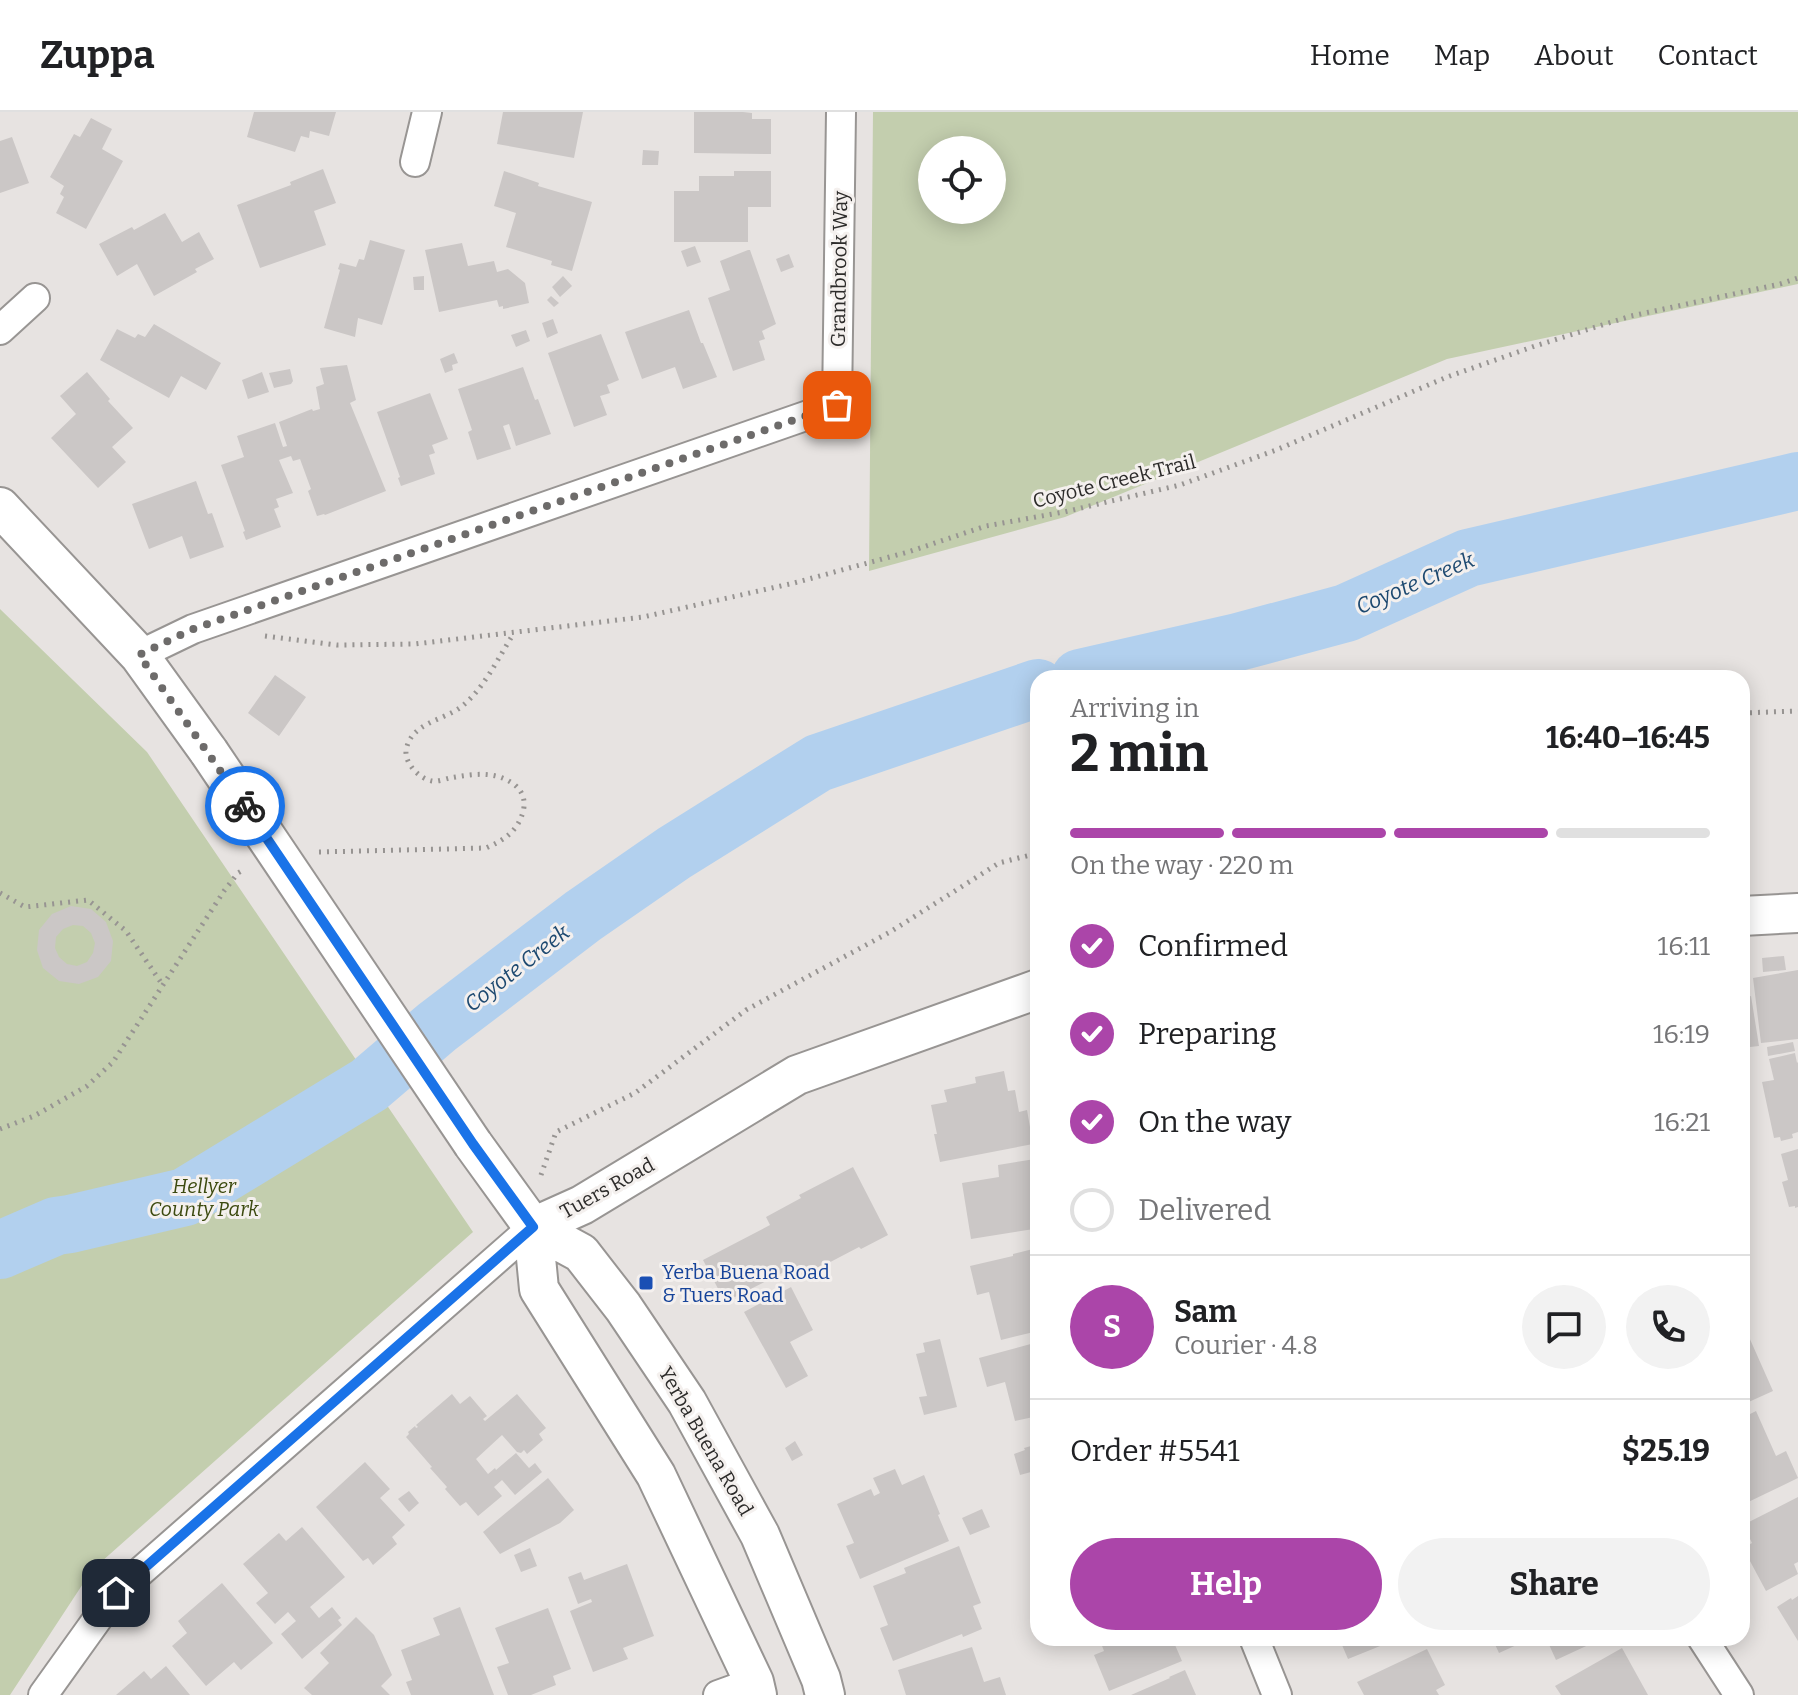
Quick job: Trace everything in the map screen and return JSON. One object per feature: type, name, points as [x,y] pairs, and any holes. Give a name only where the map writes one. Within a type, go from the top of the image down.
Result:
[{"type":"main road","name":"Yerba Buena Road","points":[[0,507],[139,655],[209,752],[473,1144],[533,1227],[581,1253],[623,1307],[687,1402],[760,1535],[825,1695]]},
{"type":"main road","points":[[1750,916],[1798,913]]},
{"type":"main road","name":"Tuers Road","points":[[533,1227],[582,1205],[797,1075],[1030,992]]},
{"type":"main road","points":[[533,1227],[539,1289],[656,1475],[755,1688]]},
{"type":"street","points":[[415,162],[427,112]]},
{"type":"street","name":"Grandbrook Way","points":[[139,655],[193,629],[837,405],[841,112]]},
{"type":"street","points":[[0,330],[35,298]]},
{"type":"street","name":"Tuers Road","points":[[43,1695],[116,1593],[533,1227]]},
{"type":"street","points":[[1257,1646],[1277,1695]]},
{"type":"street","points":[[1707,1646],[1739,1695]]},
{"type":"street","points":[[718,1695],[755,1688]]},
{"type":"path","name":"Coyote Creek Trail","points":[[252,635],[337,645],[415,644],[643,617],[794,583],[908,552],[986,526],[1064,512],[1180,485],[1276,450],[1447,377],[1535,346],[1631,316],[1798,278]]},
{"type":"path","points":[[1750,713],[1798,711]]},
{"type":"path","points":[[541,1175],[556,1132],[635,1093],[746,1010],[890,932],[999,863],[1030,855]]},
{"type":"path","points":[[0,893],[25,907],[88,900],[126,931],[162,984]]},
{"type":"green space","points":[[873,112],[1798,112],[1798,284],[1447,359],[1065,517],[869,571]]},
{"type":"green space","name":"Hellyer County Park","points":[[0,609],[147,752],[473,1232],[92,1570],[10,1695],[0,1695]]},
{"type":"building","points":[[254,112],[336,112],[329,136],[310,131],[309,138],[301,136],[295,152],[247,137]]},
{"type":"building","points":[[503,112],[583,112],[574,158],[497,144]]},
{"type":"building","points":[[694,112],[743,112],[752,113],[752,119],[771,119],[771,154],[694,153]]},
{"type":"building","points":[[91,118],[112,129],[102,149],[123,161],[86,229],[56,213],[64,197],[60,194],[64,186],[50,177],[74,134],[80,137]]},
{"type":"building","points":[[12,137],[29,183],[0,193],[0,141]]},
{"type":"building","points":[[643,150],[659,151],[658,165],[642,165]]},
{"type":"building","points":[[323,169],[336,203],[314,211],[326,245],[260,268],[237,205],[291,185],[290,182]]},
{"type":"building","points":[[504,171],[539,183],[538,186],[592,202],[572,271],[551,265],[552,261],[506,247],[516,213],[494,206]]},
{"type":"building","points":[[734,171],[771,171],[771,207],[748,207],[748,242],[674,242],[674,191],[699,191],[699,176],[734,176]]},
{"type":"building","points":[[165,213],[182,242],[199,232],[214,259],[154,296],[137,264],[117,276],[99,244]]},
{"type":"building","points":[[370,240],[405,250],[382,325],[358,318],[355,337],[324,328],[340,263],[356,267],[359,259],[364,260]]},
{"type":"building","points":[[462,243],[468,266],[494,261],[497,272],[508,269],[525,283],[529,303],[503,309],[497,300],[439,312],[425,250]]},
{"type":"building","points":[[695,246],[701,262],[687,267],[681,251]]},
{"type":"building","points":[[748,250],[776,324],[762,331],[765,339],[759,341],[765,360],[733,371],[708,298],[730,290],[720,261]]},
{"type":"building","points":[[789,254],[794,267],[781,272],[776,259]]},
{"type":"building","points":[[424,276],[424,290],[414,290],[413,277]]},
{"type":"building","points":[[563,276],[572,286],[560,297],[552,287]]},
{"type":"building","points":[[551,296],[559,303],[554,307],[547,300]]},
{"type":"building","points":[[689,310],[717,377],[683,389],[675,367],[642,379],[625,332]]},
{"type":"building","points":[[553,319],[558,333],[547,338],[542,323]]},
{"type":"building","points":[[154,324],[221,363],[206,390],[181,376],[169,398],[100,360],[117,329],[135,338],[138,334],[145,337]]},
{"type":"building","points":[[526,330],[530,341],[516,347],[511,335]]},
{"type":"building","points":[[601,334],[619,380],[607,385],[610,393],[600,396],[607,415],[574,427],[548,353]]},
{"type":"building","points":[[454,353],[458,363],[452,365],[453,370],[445,373],[440,359]]},
{"type":"building","points":[[347,365],[356,400],[350,403],[386,491],[317,516],[300,459],[293,461],[291,456],[279,460],[293,493],[276,499],[279,507],[274,509],[281,527],[246,540],[221,465],[244,457],[237,436],[275,423],[283,447],[287,446],[279,422],[312,409],[320,409],[316,387],[324,384],[320,368]]},
{"type":"building","points":[[523,367],[551,434],[516,446],[509,424],[503,426],[511,449],[477,460],[468,432],[472,430],[458,389]]},
{"type":"building","points":[[290,369],[291,384],[274,388],[269,373]]},
{"type":"building","points":[[87,372],[133,428],[112,447],[126,462],[98,488],[51,438],[76,414],[60,396]]},
{"type":"building","points":[[262,372],[269,392],[248,399],[242,380]]},
{"type":"building","points":[[430,393],[448,439],[432,445],[435,453],[429,455],[435,474],[401,486],[377,412]]},
{"type":"building","points":[[196,481],[224,547],[190,559],[182,536],[149,549],[132,504]]},
{"type":"building","points":[[275,675],[306,697],[279,736],[248,713]]},
{"type":"building","points":[[71,906],[91,909],[106,922],[113,941],[111,961],[98,977],[79,984],[59,981],[43,968],[37,950],[39,930],[52,914]],"holes":[[[73,925],[83,926],[91,933],[95,943],[93,953],[87,962],[77,966],[67,964],[55,948],[56,937],[63,929]]]},
{"type":"building","points":[[1784,956],[1786,970],[1763,972],[1762,958]]},
{"type":"building","points":[[1798,970],[1798,1039],[1761,1043],[1753,978]]},
{"type":"building","points":[[1750,996],[1759,1046],[1750,1047]]},
{"type":"building","points":[[1793,1042],[1795,1051],[1768,1056],[1767,1047]]},
{"type":"building","points":[[1795,1053],[1798,1062],[1798,1132],[1792,1134],[1793,1138],[1781,1141],[1780,1137],[1774,1138],[1762,1082],[1774,1080],[1769,1059]]},
{"type":"building","points":[[1004,1071],[1008,1091],[1015,1090],[1019,1112],[1027,1110],[1030,1145],[940,1162],[931,1105],[947,1102],[944,1090],[976,1083],[975,1077]]},
{"type":"building","points":[[1798,1149],[1798,1207],[1795,1208],[1789,1207],[1782,1182],[1788,1180],[1781,1154]]},
{"type":"building","points":[[1030,1160],[1030,1230],[971,1239],[962,1183],[999,1177],[998,1165]]},
{"type":"building","points":[[853,1167],[888,1235],[796,1280],[790,1269],[725,1302],[703,1260],[770,1225],[766,1217],[801,1198],[799,1195]]},
{"type":"building","points":[[1030,1250],[1030,1333],[1001,1340],[989,1292],[977,1295],[970,1266]]},
{"type":"building","points":[[791,1287],[813,1330],[790,1342],[808,1376],[786,1388],[744,1312]]},
{"type":"building","points":[[940,1339],[957,1407],[924,1415],[919,1397],[927,1396],[916,1354],[925,1352],[923,1343]]},
{"type":"building","points":[[1750,1339],[1773,1391],[1750,1401]]},
{"type":"building","points":[[1030,1344],[1030,1418],[1015,1421],[1005,1382],[987,1387],[979,1358]]},
{"type":"building","points":[[452,1394],[460,1404],[470,1396],[487,1416],[483,1419],[485,1421],[517,1394],[546,1428],[539,1434],[543,1440],[527,1454],[524,1450],[517,1452],[502,1435],[476,1459],[488,1474],[516,1453],[529,1468],[535,1463],[542,1472],[515,1495],[502,1480],[494,1487],[502,1496],[478,1516],[466,1502],[460,1506],[406,1437]]},
{"type":"building","points":[[1756,1411],[1776,1456],[1786,1451],[1798,1478],[1750,1501],[1750,1414]]},
{"type":"building","points":[[795,1441],[803,1455],[792,1461],[785,1448]]},
{"type":"building","points":[[1030,1446],[1030,1472],[1020,1475],[1014,1454]]},
{"type":"building","points":[[365,1462],[390,1489],[380,1498],[405,1525],[392,1537],[397,1544],[373,1565],[368,1558],[363,1561],[316,1507]]},
{"type":"building","points":[[895,1469],[902,1485],[924,1475],[949,1541],[860,1579],[846,1546],[854,1543],[837,1504],[871,1489],[874,1496],[880,1493],[873,1478]]},
{"type":"building","points":[[548,1478],[574,1510],[560,1523],[500,1554],[483,1532]]},
{"type":"building","points":[[409,1491],[419,1503],[409,1512],[398,1499]]},
{"type":"building","points":[[1798,1497],[1798,1562],[1794,1564],[1798,1574],[1766,1591],[1750,1561],[1750,1521]]},
{"type":"building","points":[[982,1509],[990,1527],[970,1535],[962,1518]]},
{"type":"building","points":[[302,1527],[345,1577],[310,1607],[319,1618],[332,1607],[341,1618],[338,1620],[342,1625],[302,1659],[281,1634],[296,1621],[288,1612],[275,1624],[256,1603],[268,1593],[243,1564],[279,1533],[286,1541]]},
{"type":"building","points":[[959,1546],[981,1603],[973,1606],[982,1629],[893,1661],[880,1628],[888,1625],[873,1586],[906,1573],[904,1568]]},
{"type":"building","points":[[530,1548],[537,1566],[521,1572],[514,1555]]},
{"type":"building","points":[[627,1564],[654,1636],[623,1648],[628,1659],[593,1672],[570,1611],[592,1602],[591,1599],[578,1604],[568,1577],[581,1572],[584,1580]]},
{"type":"building","points":[[222,1583],[273,1643],[241,1670],[234,1662],[206,1686],[172,1646],[187,1633],[178,1621]]},
{"type":"building","points":[[1798,1596],[1798,1641],[1777,1607]]},
{"type":"building","points":[[460,1607],[494,1695],[411,1695],[406,1682],[412,1680],[401,1650],[440,1635],[433,1618]]},
{"type":"building","points":[[548,1608],[571,1669],[553,1676],[556,1685],[531,1695],[508,1695],[497,1667],[509,1663],[495,1628]]},
{"type":"building","points":[[356,1617],[374,1635],[392,1675],[381,1686],[390,1695],[312,1695],[304,1688],[329,1663],[320,1653]]},
{"type":"building","points":[[1102,1646],[1175,1646],[1182,1661],[1109,1691],[1094,1655],[1104,1651]]},
{"type":"building","points":[[1342,1646],[1380,1646],[1348,1659]]},
{"type":"building","points":[[1496,1646],[1514,1646],[1499,1653]]},
{"type":"building","points":[[1550,1646],[1586,1646],[1556,1660]]},
{"type":"building","points":[[972,1647],[984,1682],[1000,1677],[1006,1695],[906,1695],[898,1670]]},
{"type":"building","points":[[1622,1648],[1648,1695],[1561,1695],[1555,1686]]},
{"type":"building","points":[[1427,1649],[1445,1685],[1436,1690],[1439,1695],[1364,1695],[1357,1682]]},
{"type":"building","points":[[166,1666],[190,1695],[116,1695],[144,1671],[151,1679]]},
{"type":"building","points":[[1185,1670],[1196,1695],[1131,1695],[1170,1678]]},
{"type":"waterway","name":"Coyote Creek","points":[[1115,670],[1346,613],[1468,558],[1798,481]]},
{"type":"waterway","name":"Coyote Creek","points":[[0,1250],[56,1226],[185,1197],[369,1085],[437,1027],[583,916],[674,853],[818,763],[1030,691]]},
{"type":"way so far","points":[[245,806],[139,655],[193,629],[837,405]]},
{"type":"place","name":"Yerba Buena Road & Tuers Road","points":[[646,1283]]},
{"type":"route","points":[[116,1593],[533,1227],[473,1144],[245,806]]}]
